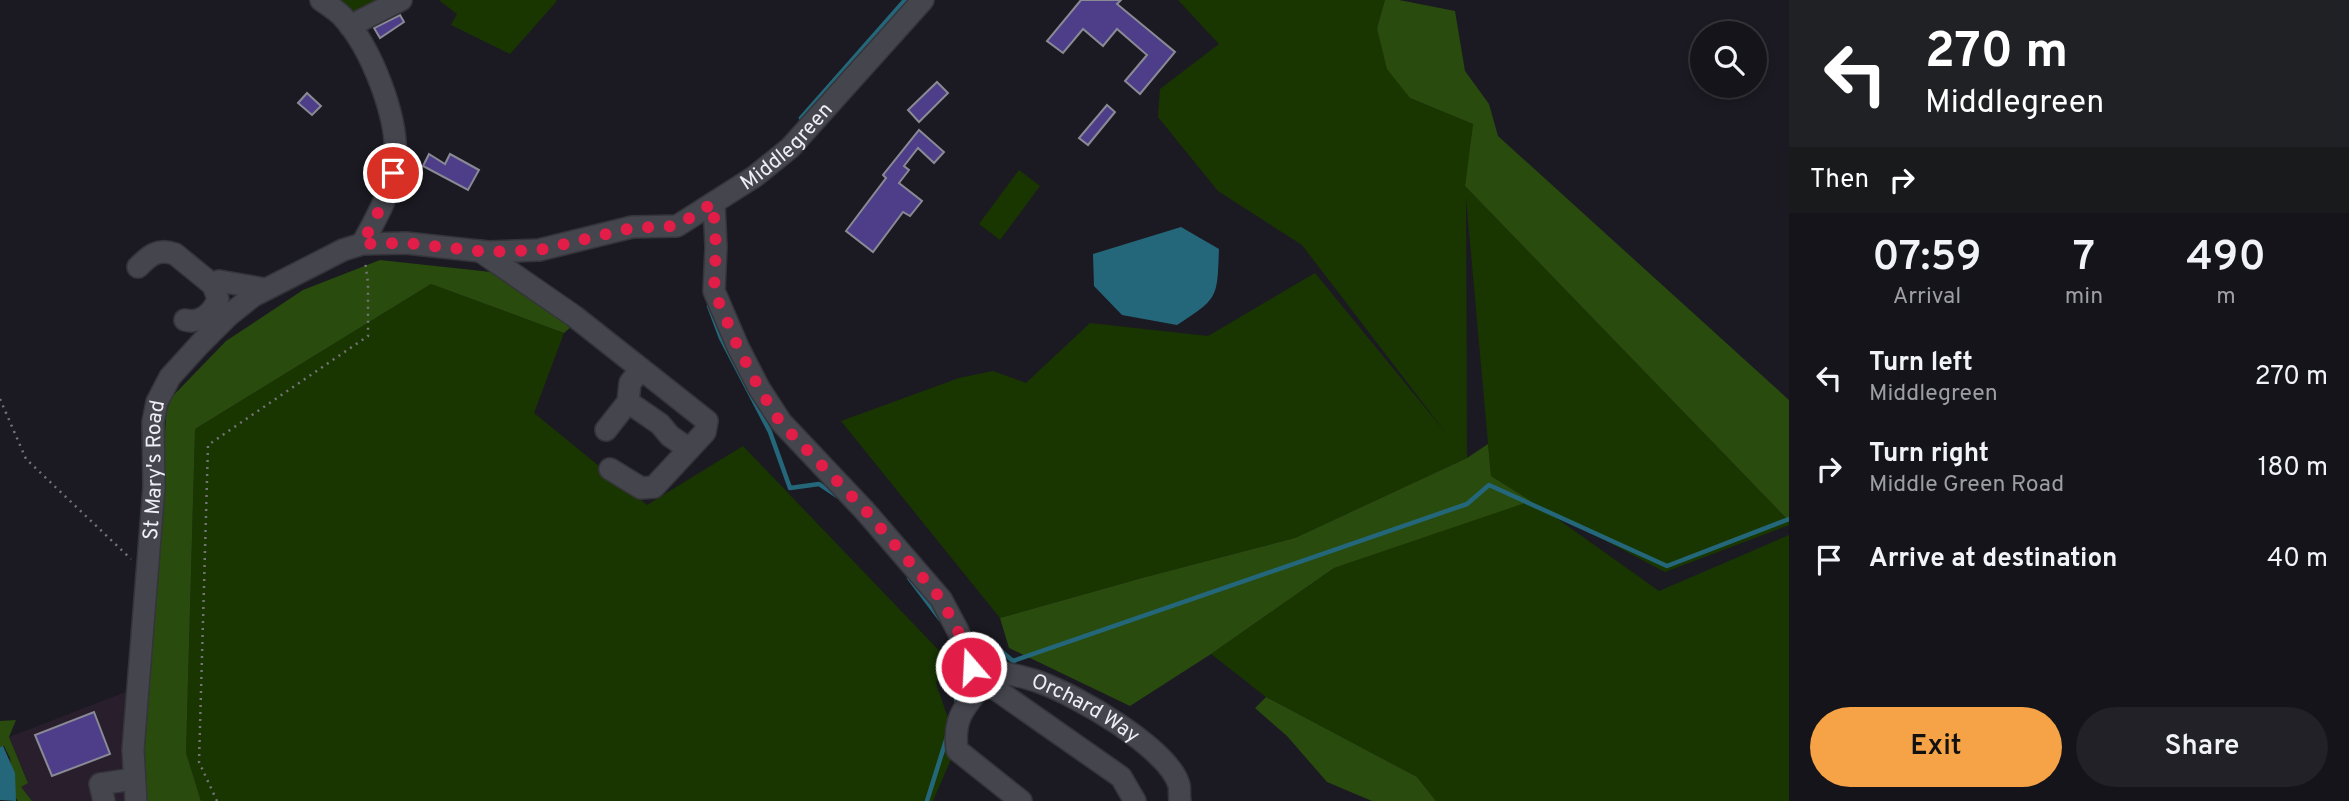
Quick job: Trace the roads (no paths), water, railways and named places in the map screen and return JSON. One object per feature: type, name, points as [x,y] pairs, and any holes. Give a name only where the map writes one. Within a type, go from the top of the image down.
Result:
[{"type":"street","points":[[321,0],[341,15],[361,42],[384,92],[391,122],[396,158],[390,189],[362,244]]},
{"type":"street","points":[[349,26],[401,0]]},
{"type":"street","name":"Middlegreen","points":[[362,244],[406,243],[480,251],[539,250],[632,228],[677,226],[754,177],[790,148],[923,0]]},
{"type":"street","points":[[713,203],[716,247],[714,291],[738,347],[780,422],[866,511],[941,599],[958,631],[975,676],[1121,777],[1129,798]]},
{"type":"street","name":"St Mary's Road","points":[[136,801],[132,750],[154,487],[153,422],[157,402],[170,377],[228,316],[265,289],[343,250],[362,244]]},
{"type":"street","points":[[480,251],[574,316],[708,421],[705,432],[654,487],[649,489],[635,485],[610,469]]},
{"type":"street","points":[[138,267],[153,253],[169,252],[213,285],[218,299],[213,309],[201,319],[185,320]]},
{"type":"street","points":[[213,285],[219,281],[265,289]]},
{"type":"street","points":[[606,430],[628,402],[629,383],[641,369]]},
{"type":"street","points":[[628,402],[660,424],[670,436],[689,449]]},
{"type":"street","points":[[975,676],[955,733],[957,750],[1021,801]]},
{"type":"street","name":"Orchard Way","points":[[975,676],[1036,680],[1098,710],[1170,768],[1179,793]]},
{"type":"street","points":[[104,801],[100,784],[133,779]]},
{"type":"water","points":[[1181,227],[1219,249],[1218,278],[1213,295],[1201,309],[1177,325],[1122,315],[1094,286],[1093,254]]},
{"type":"water","points":[[3,746],[15,773],[16,801],[0,800],[0,747]]},
{"type":"waterway","points":[[801,118],[905,0]]},
{"type":"waterway","points":[[709,306],[721,338],[770,432],[790,488],[819,484],[840,498]]},
{"type":"waterway","points":[[977,649],[990,642],[1013,661],[1467,504],[1489,485],[1667,566],[1789,519]]},
{"type":"waterway","points":[[909,578],[940,619]]},
{"type":"waterway","points":[[951,638],[957,706]]},
{"type":"waterway","points":[[927,801],[947,737]]}]
